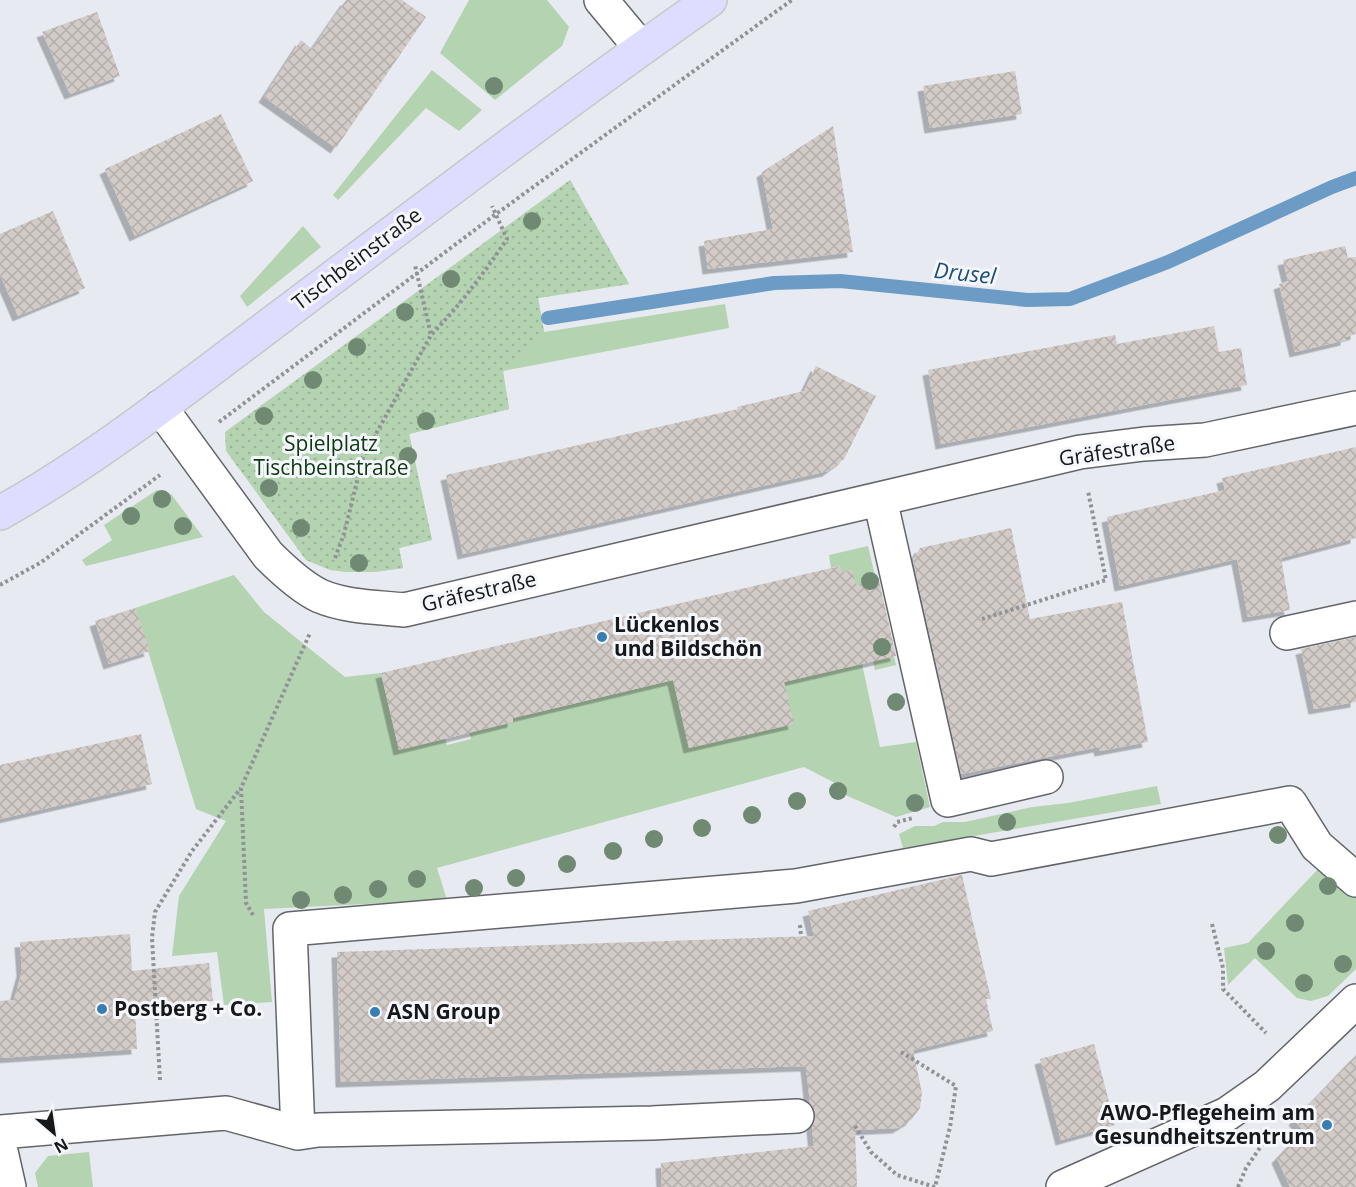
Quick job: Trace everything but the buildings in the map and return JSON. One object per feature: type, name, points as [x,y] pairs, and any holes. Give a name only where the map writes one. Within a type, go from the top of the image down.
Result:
[{"type":"main road","name":"Tischbeinstraße","points":[[0,513],[46,487],[160,407],[476,169],[710,0]]},
{"type":"street","points":[[601,0],[641,48]]},
{"type":"street","name":"Gräfestraße","points":[[160,407],[268,555],[288,574],[320,595],[351,605],[404,610],[1080,452],[1144,444],[1205,440],[1356,408]]},
{"type":"street","points":[[880,499],[948,800],[1046,777]]},
{"type":"street","points":[[1287,633],[1356,618]]},
{"type":"street","points":[[298,1133],[290,929],[796,885],[971,854],[991,859],[1290,803],[1317,846],[1356,880]]},
{"type":"street","points":[[1064,1187],[1227,1114],[1267,1086],[1356,1001]]},
{"type":"street","points":[[0,1132],[226,1113],[298,1133],[318,1130],[652,1123],[796,1116]]},
{"type":"street","points":[[0,1147],[9,1187]]},
{"type":"path","points":[[0,585],[40,563],[168,469],[214,426],[418,275],[496,214],[792,0]]},
{"type":"path","points":[[162,1118],[152,938],[155,912],[192,851],[241,788],[316,620],[320,595],[344,534],[363,458],[431,335],[458,307],[485,273],[507,239],[476,169]]},
{"type":"path","points":[[403,224],[418,275],[431,335]]},
{"type":"path","points":[[982,619],[1106,580],[1080,452]]},
{"type":"path","points":[[241,788],[246,903],[253,915],[290,929]]},
{"type":"path","points":[[1212,924],[1223,968],[1223,989],[1294,1062]]},
{"type":"path","points":[[855,1126],[871,1152],[897,1175],[935,1187],[951,1127],[956,1086],[901,1052]]},
{"type":"green space","points":[[469,0],[547,0],[569,27],[562,46],[495,100],[440,53]]},
{"type":"green space","points":[[432,70],[482,110],[459,131],[426,108],[338,200],[333,195]]},
{"type":"green space","points":[[570,180],[629,284],[538,298],[544,332],[725,304],[729,328],[503,371],[509,409],[409,434],[432,540],[399,548],[403,568],[374,572],[346,572],[360,524],[364,486]]},
{"type":"green space","name":"Spielplatz Tischbeinstraße","points":[[570,180],[629,284],[538,298],[544,332],[503,372],[509,409],[409,434],[432,540],[399,548],[403,568],[374,572],[346,572],[330,570],[306,560],[226,451],[225,432]]},
{"type":"green space","points":[[303,226],[321,247],[247,307],[240,296]]},
{"type":"green space","points":[[157,490],[171,494],[203,537],[86,566],[82,560],[112,540],[104,525]]},
{"type":"green space","points":[[868,546],[896,665],[875,670],[852,571],[841,573],[839,566],[831,568],[829,555]]},
{"type":"green space","points":[[234,575],[264,612],[345,677],[381,673],[399,749],[445,738],[447,745],[471,739],[469,732],[513,722],[513,718],[681,678],[826,672],[862,664],[880,747],[916,742],[930,807],[896,817],[843,794],[839,785],[804,767],[437,868],[447,900],[264,909],[272,1002],[224,1005],[217,952],[172,956],[179,896],[226,821],[196,809],[135,608]]},
{"type":"green space","points":[[1157,786],[1161,804],[903,848],[899,834],[915,826],[965,822],[1032,807],[1068,803]]},
{"type":"green space","points":[[1320,867],[1356,898],[1356,969],[1328,996],[1311,1001],[1297,998],[1255,958],[1228,985],[1224,948],[1248,943]]},
{"type":"green space","points":[[89,1152],[93,1187],[38,1187],[35,1173],[48,1156]]},
{"type":"waterway","name":"Drusel","points":[[548,318],[774,283],[840,281],[1027,300],[1070,299],[1168,262],[1356,178]]},
{"type":"place","name":"Lückenlos und Bildschön","points":[[602,637]]},
{"type":"place","name":"Postberg + Co.","points":[[102,1009]]},
{"type":"place","name":"ASN Group","points":[[375,1012]]},
{"type":"place","name":"AWO-Pflegeheim am Gesundheitszentrum","points":[[1327,1125]]}]
